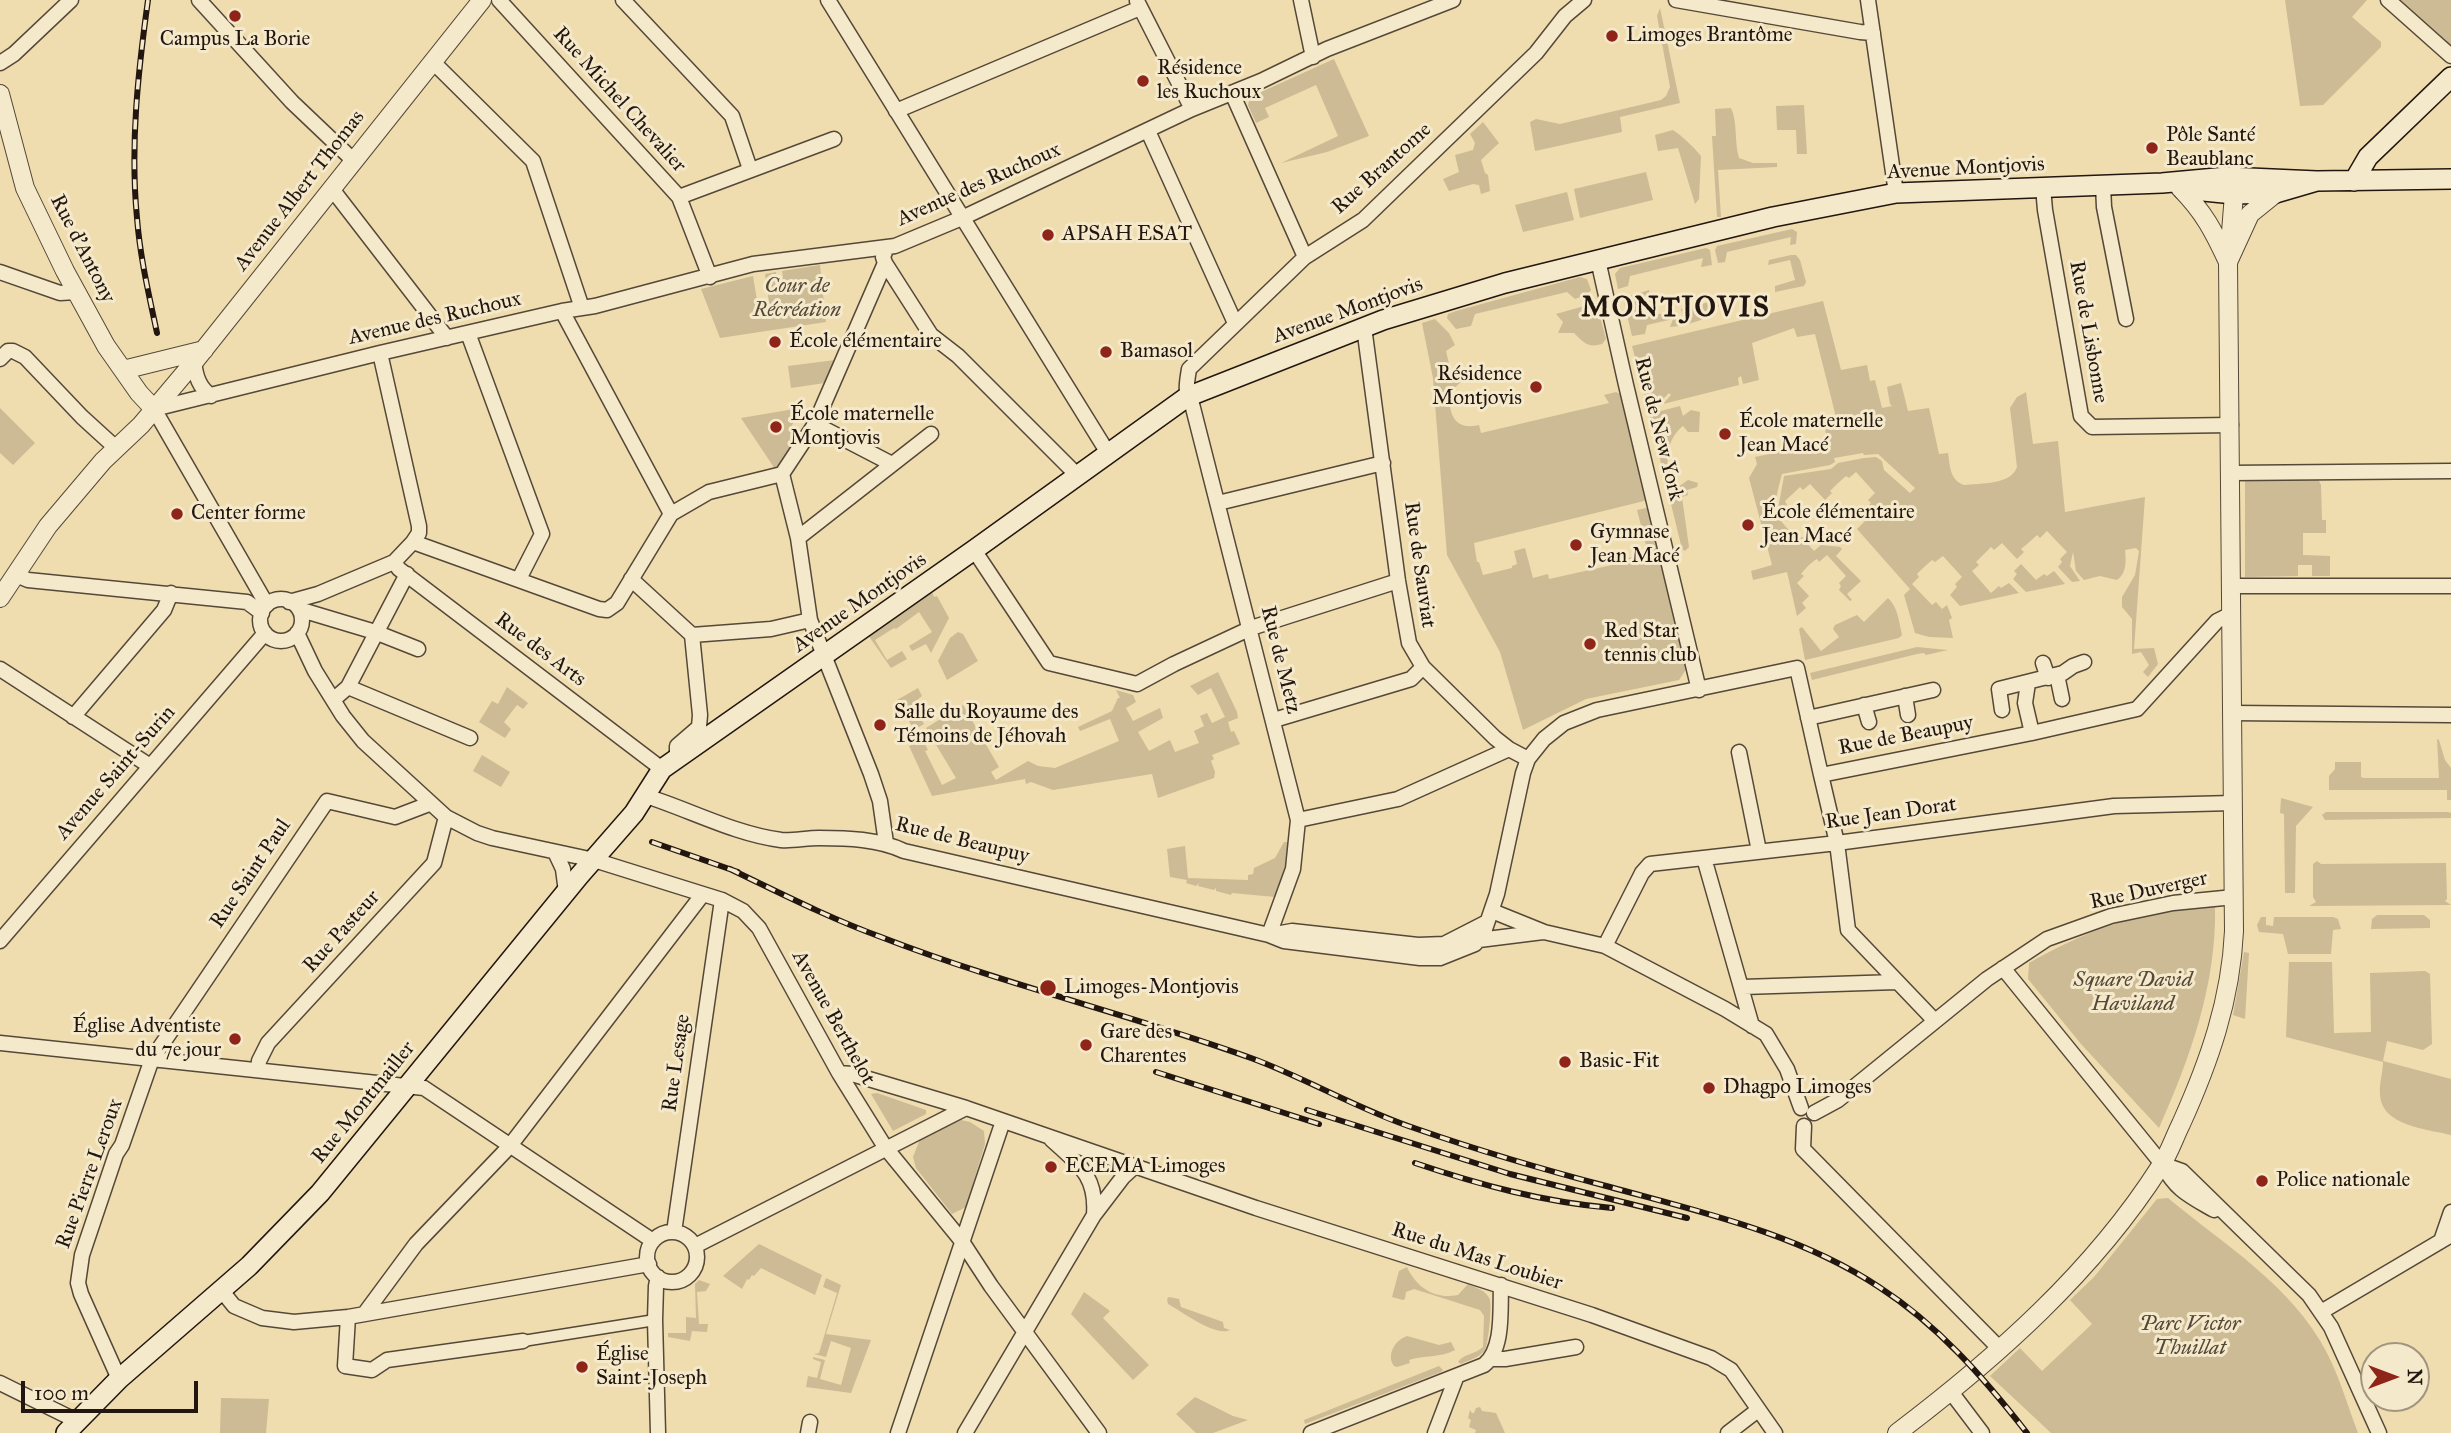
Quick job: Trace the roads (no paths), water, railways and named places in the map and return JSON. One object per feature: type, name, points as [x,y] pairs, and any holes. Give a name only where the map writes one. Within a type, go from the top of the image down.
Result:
[{"type":"main road","points":[[2354,181],[2368,157],[2451,77]]},
{"type":"main road","points":[[2310,180],[2451,179]]},
{"type":"main road","name":"Avenue Montjovis","points":[[2228,188],[2310,180]]},
{"type":"main road","name":"Avenue Montjovis","points":[[670,764],[1187,397],[1364,327],[1504,283],[1773,217],[1896,193],[2171,185],[2276,193],[2310,180]]},
{"type":"main road","name":"Rue Montmailler","points":[[71,1427],[119,1379],[222,1291],[320,1193],[399,1084],[599,854],[670,764]]},
{"type":"street","points":[[0,63],[14,54],[71,0]]},
{"type":"street","points":[[199,0],[292,102],[353,160]]},
{"type":"street","name":"Avenue Albert Thomas","points":[[0,598],[9,577],[48,526],[199,356],[482,0]]},
{"type":"street","name":"Rue Michel Chevalier","points":[[499,0],[679,197],[710,277]]},
{"type":"street","points":[[623,0],[732,116],[750,169]]},
{"type":"street","points":[[1301,0],[1312,57]]},
{"type":"street","name":"Avenue des Ruchoux","points":[[154,409],[380,353],[582,308],[753,264],[887,247],[962,218],[1192,109],[1452,0]]},
{"type":"street","name":"Rue Brantome","points":[[1187,397],[1189,369],[1235,323],[1306,257],[1363,220],[1536,53],[1565,16],[1584,0]]},
{"type":"street","points":[[1676,0],[1873,33]]},
{"type":"street","points":[[1868,0],[1896,193]]},
{"type":"street","points":[[2388,0],[2451,56]]},
{"type":"street","points":[[831,1],[1108,453]]},
{"type":"street","points":[[896,111],[1138,4],[1192,109]]},
{"type":"street","points":[[432,61],[533,161],[582,308]]},
{"type":"street","points":[[1231,93],[1306,257]]},
{"type":"street","name":"Rue d'Antony","points":[[0,94],[25,188],[76,292],[122,370],[154,409]]},
{"type":"street","points":[[1148,131],[1235,323]]},
{"type":"street","points":[[679,197],[834,139]]},
{"type":"street","points":[[2103,185],[2104,207],[2126,318]]},
{"type":"street","points":[[2171,185],[2200,208],[2228,262]]},
{"type":"street","name":"Rue de Lisbonne","points":[[2043,187],[2081,416],[2092,427],[2231,425]]},
{"type":"street","points":[[1897,1433],[1951,1392],[2000,1349],[2113,1232],[2162,1164],[2197,1087],[2224,1012],[2234,949],[2228,188]]},
{"type":"street","points":[[332,189],[447,338]]},
{"type":"street","points":[[2228,262],[2250,214],[2276,193]]},
{"type":"street","points":[[887,247],[883,257],[885,263],[931,335],[958,356],[1077,475]]},
{"type":"street","name":"Rue de New York","points":[[1598,260],[1699,690]]},
{"type":"street","points":[[413,542],[607,610],[617,603],[671,514],[709,492],[782,474],[815,424],[885,263]]},
{"type":"street","points":[[0,272],[60,293],[76,292]]},
{"type":"street","points":[[562,311],[671,514]]},
{"type":"street","name":"Rue de Sauviat","points":[[1364,327],[1398,581],[1409,643],[1423,667],[1509,749],[1528,760]]},
{"type":"street","points":[[468,333],[542,534],[519,579]]},
{"type":"street","points":[[0,359],[8,351],[18,352],[25,357],[82,417],[116,448]]},
{"type":"street","points":[[289,601],[299,610],[302,622],[291,637],[273,640],[265,633],[260,620],[265,609],[278,600],[289,601],[318,594],[394,562],[419,533],[380,353]]},
{"type":"street","points":[[122,370],[199,356],[200,385],[211,396]]},
{"type":"street","name":"Rue de Metz","points":[[1187,397],[1192,404],[1251,628],[1298,820],[1293,869],[1269,935]]},
{"type":"street","points":[[154,409],[265,609]]},
{"type":"street","points":[[815,424],[892,464]]},
{"type":"street","points":[[798,538],[931,434]]},
{"type":"street","points":[[1218,503],[1383,463]]},
{"type":"street","points":[[2231,472],[2451,471]]},
{"type":"street","points":[[782,474],[798,538],[810,620],[872,774],[880,801],[886,843]]},
{"type":"street","points":[[974,550],[1049,663],[1137,684],[1251,628],[1398,581]]},
{"type":"street","name":"Rue des Arts","points":[[394,562],[670,764]]},
{"type":"street","points":[[333,700],[348,687],[407,574]]},
{"type":"street","points":[[9,577],[247,601],[265,609]]},
{"type":"street","points":[[631,579],[692,635],[699,727],[677,746],[670,764]]},
{"type":"street","points":[[2232,586],[2451,586]]},
{"type":"street","points":[[73,717],[164,610],[171,593]]},
{"type":"street","points":[[305,611],[375,632],[418,649]]},
{"type":"street","name":"Rue de Beaupuy","points":[[646,796],[772,839],[784,841],[820,838],[886,843],[904,851],[1269,935],[1284,941],[1420,958],[1440,958],[1454,954],[1479,940],[1489,917],[1522,773],[1544,739],[1564,723],[1597,710],[1797,668],[1821,775],[2137,709],[2217,621],[2232,616]]},
{"type":"street","points":[[692,635],[771,629],[810,620]]},
{"type":"street","name":"Avenue Saint-Surin","points":[[0,941],[265,633]]},
{"type":"street","points":[[291,637],[363,741],[446,817],[477,833],[555,852],[599,854]]},
{"type":"street","points":[[2002,710],[1998,683],[2028,683],[2053,677],[2084,662]]},
{"type":"street","points":[[2043,663],[2053,677],[2062,699]]},
{"type":"street","points":[[1274,720],[1410,679],[1423,667]]},
{"type":"street","points":[[0,669],[150,766]]},
{"type":"street","points":[[2028,683],[2025,703],[2032,733]]},
{"type":"street","points":[[348,687],[470,738]]},
{"type":"street","points":[[1808,718],[1933,690]]},
{"type":"street","points":[[1905,696],[1909,715]]},
{"type":"street","points":[[1864,705],[1869,722]]},
{"type":"street","points":[[2232,713],[2449,715],[2451,731]]},
{"type":"street","points":[[1298,820],[1398,799],[1509,749]]},
{"type":"street","points":[[1739,752],[1759,851]]},
{"type":"street","points":[[1821,775],[1837,843],[1847,930],[1935,1021]]},
{"type":"street","name":"Rue Saint Paul","points":[[152,1059],[327,801],[395,817],[429,804]]},
{"type":"street","name":"Rue Jean Dorat","points":[[1605,946],[1642,873],[1650,864],[1837,843],[2114,806],[2233,803]]},
{"type":"street","name":"Rue Pasteur","points":[[258,1070],[259,1061],[268,1043],[434,863],[446,817]]},
{"type":"street","points":[[555,852],[564,869],[566,892]]},
{"type":"street","name":"Avenue Berthelot","points":[[599,854],[629,873],[722,900],[743,911],[759,928],[839,1073],[886,1147],[961,1240],[991,1286],[1099,1433]]},
{"type":"street","points":[[1704,858],[1752,1026]]},
{"type":"street","points":[[365,1313],[416,1244],[509,1147],[703,894]]},
{"type":"street","name":"Rue Duverger","points":[[1807,1110],[1838,1100],[2003,968],[2047,939],[2111,916],[2174,903],[2234,897]]},
{"type":"street","name":"Rue Lesage","points":[[674,1232],[722,900]]},
{"type":"street","points":[[1500,938],[1490,929],[1489,917],[1605,946],[1725,1009],[1766,1034],[1807,1110],[1811,1124],[1804,1126],[1803,1149],[2000,1349]]},
{"type":"street","name":"Rue de Beaupuy","points":[[1269,935],[1292,931],[1418,945],[1444,944],[1489,917]]},
{"type":"street","points":[[1479,940],[1544,932]]},
{"type":"street","points":[[2003,968],[2162,1164],[2173,1183],[2232,1220],[2309,1295],[2331,1327],[2379,1433]]},
{"type":"street","points":[[1725,1009],[1743,987],[1896,982]]},
{"type":"street","points":[[0,1043],[424,1088],[653,1241]]},
{"type":"street","name":"Rue Pierre Leroux","points":[[119,1379],[81,1294],[78,1271],[116,1154],[122,1145],[152,1059]]},
{"type":"street","name":"Rue du Mas Loubier","points":[[839,1073],[852,1074],[966,1108],[1134,1167],[1501,1285],[1711,1358],[1731,1370],[1775,1433]]},
{"type":"street","points":[[695,1246],[966,1108]]},
{"type":"street","points":[[898,1433],[1003,1121]]},
{"type":"street","points":[[1048,1136],[1083,1169],[1093,1184],[1094,1215]]},
{"type":"street","points":[[965,1433],[1094,1215],[1122,1177],[1134,1167]]},
{"type":"street","points":[[2321,1312],[2446,1238],[2451,1212]]},
{"type":"street","points":[[674,1232],[686,1236],[695,1246],[696,1262],[688,1275],[674,1281],[658,1277],[649,1264],[648,1251],[653,1241],[662,1234],[674,1232]]},
{"type":"street","points":[[222,1291],[234,1306],[262,1318],[294,1322],[348,1317],[649,1264]]},
{"type":"street","points":[[658,1277],[655,1320],[659,1433]]},
{"type":"street","points":[[1311,1433],[1456,1378],[1492,1359],[1497,1346],[1501,1285]]},
{"type":"street","points":[[348,1317],[345,1366],[372,1370],[387,1360],[655,1320]]},
{"type":"street","points":[[1492,1359],[1576,1347]]},
{"type":"street","points":[[1435,1433],[1456,1378]]},
{"type":"street","points":[[0,1384],[71,1427]]},
{"type":"street","points":[[1951,1392],[1982,1433]]},
{"type":"street","points":[[1728,1433],[1758,1410]]},
{"type":"railway","points":[[148,0],[136,109],[134,163],[140,247],[157,333]]},
{"type":"railway","points":[[652,842],[738,872]]},
{"type":"railway","points":[[730,869],[881,937],[973,970],[1251,1058],[1417,1129],[1537,1167],[1749,1226],[1816,1253],[1879,1287],[1921,1318],[1977,1373],[2027,1433]]},
{"type":"railway","points":[[1156,1072],[1319,1124]]},
{"type":"railway","points":[[1307,1110],[1510,1174],[1687,1218]]},
{"type":"railway","points":[[1415,1163],[1512,1192],[1561,1202],[1612,1208]]},
{"type":"place","name":"Campus La Borie","points":[[235,16]]},
{"type":"place","name":"Limoges Brantôme","points":[[1612,36]]},
{"type":"place","name":"Résidence les Ruchoux","points":[[1143,81]]},
{"type":"place","name":"Pôle Santé Beaublanc","points":[[2152,148]]},
{"type":"place","name":"APSAH ESAT","points":[[1048,235]]},
{"type":"place","name":"École élémentaire","points":[[775,342]]},
{"type":"place","name":"Bamasol","points":[[1106,352]]},
{"type":"place","name":"Résidence Montjovis","points":[[1536,387]]},
{"type":"place","name":"École maternelle Montjovis","points":[[776,427]]},
{"type":"place","name":"École maternelle Jean Macé","points":[[1725,434]]},
{"type":"place","name":"Center forme","points":[[177,514]]},
{"type":"place","name":"École élémentaire Jean Macé","points":[[1748,525]]},
{"type":"place","name":"Gymnase Jean Macé","points":[[1576,545]]},
{"type":"place","name":"Red Star tennis club","points":[[1590,644]]},
{"type":"place","name":"Salle du Royaume des Témoins de Jéhovah","points":[[880,725]]},
{"type":"place","name":"Limoges-Montjovis","points":[[1048,988]]},
{"type":"place","name":"Église Adventiste du 7e jour","points":[[235,1039]]},
{"type":"place","name":"Gare des Charentes","points":[[1086,1045]]},
{"type":"place","name":"Basic-Fit","points":[[1565,1062]]},
{"type":"place","name":"Dhagpo Limoges","points":[[1709,1088]]},
{"type":"place","name":"ECEMA Limoges","points":[[1051,1167]]},
{"type":"place","name":"Police nationale","points":[[2262,1181]]},
{"type":"place","name":"Église Saint-Joseph","points":[[582,1367]]},
{"type":"district","name":"MONTJOVIS","points":[[1676,309]]},
{"type":"park label","name":"Cour de Récréation","points":[[797,299]]},
{"type":"park label","name":"Square David Haviland","points":[[2133,993]]},
{"type":"park label","name":"Parc Victor Thuillat","points":[[2190,1337]]}]
